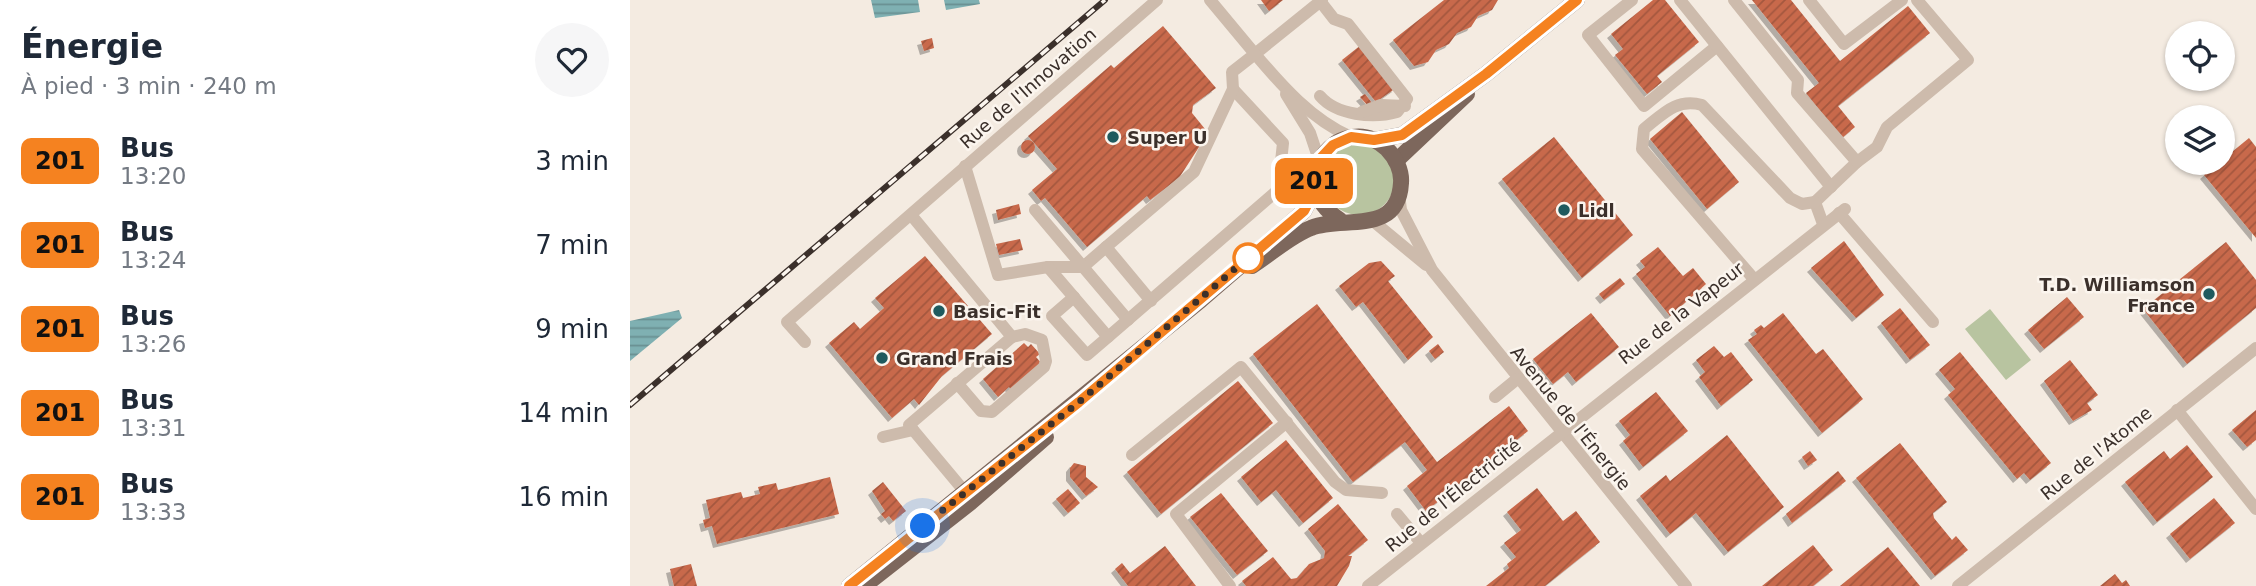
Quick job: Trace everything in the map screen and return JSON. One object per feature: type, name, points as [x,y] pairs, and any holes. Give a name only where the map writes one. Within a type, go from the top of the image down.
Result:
[{"type":"main road","points":[[849,586],[1079,402],[1304,211],[1315,190],[1315,169],[1319,160],[1333,145],[1351,137],[1374,140],[1402,135],[1486,74],[1577,0]]},
{"type":"main road","points":[[1396,161],[1448,114],[1486,74]]},
{"type":"main road","points":[[1315,190],[1329,213],[1350,223],[1373,221],[1393,206],[1401,183],[1396,161],[1391,152],[1374,140]]},
{"type":"main road","points":[[1201,300],[1307,229],[1340,220]]},
{"type":"main road","points":[[864,586],[1018,463],[1079,402]]},
{"type":"street","name":"Rue de l'Innovation","points":[[804,342],[787,322],[924,206],[965,166],[1157,0]]},
{"type":"street","points":[[1210,0],[1278,82],[1310,133],[1319,160]]},
{"type":"street","points":[[1632,0],[1588,35],[1644,106],[1717,46]]},
{"type":"street","points":[[1680,0],[1831,187]]},
{"type":"street","points":[[1734,0],[1798,80],[1797,93],[1857,162]]},
{"type":"street","points":[[1809,0],[1843,44],[1902,0]]},
{"type":"street","points":[[1753,278],[1642,149],[1644,129],[1675,104],[1690,102],[1702,105],[1790,198],[1802,204],[1815,202],[1877,147],[1887,127],[1968,60],[1917,0]]},
{"type":"street","points":[[965,166],[998,275],[1048,267],[1083,267],[1194,172],[1233,89],[1232,72],[1321,1],[1334,19],[1348,24],[1402,89],[1406,99],[1405,106],[1381,105],[1358,113],[1331,107],[1320,96]]},
{"type":"street","points":[[1278,82],[1322,122],[1351,137]]},
{"type":"street","points":[[1074,298],[1052,316],[1087,355],[1278,190],[1283,143],[1233,89]]},
{"type":"street","name":"Avenue de l'Énergie","points":[[1399,194],[1401,210],[1432,270],[1686,586]]},
{"type":"street","points":[[1815,202],[1823,224]]},
{"type":"street","points":[[1035,210],[1128,320]]},
{"type":"street","name":"Rue de la Vapeur","points":[[1561,430],[1842,211],[1933,322]]},
{"type":"street","points":[[912,216],[1012,337]]},
{"type":"street","name":"Avenue de l'Énergie","points":[[1373,221],[1432,270]]},
{"type":"street","points":[[1106,247],[1151,301]]},
{"type":"street","points":[[1048,267],[1108,337]]},
{"type":"street","points":[[957,383],[981,411],[992,412],[1044,367],[1046,361],[1042,340],[1025,334],[1012,337],[957,383],[909,425],[965,492]]},
{"type":"street","name":"Rue de l'Atome","points":[[1958,586],[2256,348]]},
{"type":"street","points":[[1132,455],[1241,367],[1335,482],[1346,491],[1382,493]]},
{"type":"street","points":[[1495,397],[1517,379]]},
{"type":"street","points":[[2177,410],[2256,509]]},
{"type":"street","points":[[1230,586],[1176,514],[1287,422]]},
{"type":"street","points":[[883,437],[913,430]]},
{"type":"street","name":"Rue de l'Électricité","points":[[1368,586],[1561,430]]},
{"type":"street","points":[[1397,514],[1421,543]]},
{"type":"green space","points":[[1359,143],[1379,149],[1389,159],[1395,179],[1389,199],[1379,209],[1359,215],[1339,209],[1329,199],[1323,179],[1329,159],[1339,149]]},
{"type":"green space","points":[[1990,309],[2031,360],[2006,380],[1965,329]]},
{"type":"water","points":[[871,0],[918,0],[920,12],[875,18]]},
{"type":"water","points":[[944,0],[979,0],[980,4],[946,10]]},
{"type":"water","points":[[679,310],[682,318],[630,361],[630,321]]},
{"type":"building","points":[[1261,0],[1283,0],[1269,11]]},
{"type":"building","points":[[1444,0],[1498,0],[1492,10],[1478,16],[1471,27],[1457,33],[1449,44],[1436,50],[1428,62],[1414,66],[1393,40]]},
{"type":"building","points":[[1653,0],[1665,0],[1699,42],[1657,76],[1662,82],[1647,94],[1615,55],[1623,49],[1611,34]]},
{"type":"building","points":[[1752,0],[1791,0],[1840,61],[1908,6],[1930,33],[1838,106],[1855,127],[1842,138],[1806,93],[1819,83]]},
{"type":"building","name":"Super U","points":[[1163,26],[1216,88],[1193,105],[1192,113],[1205,129],[1196,138],[1201,144],[1179,178],[1150,200],[1147,196],[1087,247],[1045,198],[1041,201],[1032,190],[1057,169],[1028,136],[1111,65],[1114,68]]},
{"type":"building","points":[[932,38],[934,48],[924,51],[921,41]]},
{"type":"building","points":[[1361,45],[1396,88],[1376,102],[1342,60]]},
{"type":"building","points":[[1365,94],[1372,103],[1368,106],[1360,97]]},
{"type":"building","points":[[1682,112],[1739,182],[1707,209],[1650,139]]},
{"type":"building","points":[[1554,137],[1633,235],[1582,278],[1502,179]]},
{"type":"building","points":[[2249,138],[2256,147],[2256,238],[2204,175],[2235,175],[2235,150]]},
{"type":"building","points":[[1028,140],[1033,142],[1033,152],[1028,154],[1023,152],[1021,147],[1023,142]]},
{"type":"building","points":[[1019,204],[1021,214],[998,220],[996,210]]},
{"type":"building","points":[[1020,239],[1023,250],[999,255],[996,244]]},
{"type":"building","points":[[1844,241],[1884,295],[1856,318],[1811,268]]},
{"type":"building","name":"T.D. Williamson France","points":[[2226,242],[2256,280],[2256,308],[2187,364],[2143,309]]},
{"type":"building","points":[[1658,247],[1683,276],[1693,268],[1706,284],[1670,316],[1636,274],[1645,267],[1640,261]]},
{"type":"building","points":[[925,256],[992,334],[942,376],[919,405],[914,399],[892,418],[829,343],[854,322],[860,329],[884,308],[875,298]]},
{"type":"building","points":[[1381,261],[1395,276],[1388,281],[1433,337],[1408,360],[1363,302],[1356,307],[1339,286],[1369,263]]},
{"type":"building","points":[[1620,278],[1625,284],[1604,300],[1599,294]]},
{"type":"building","points":[[2067,297],[2084,317],[2044,349],[2028,330]]},
{"type":"building","points":[[1317,304],[1437,462],[1509,406],[1528,431],[1426,511],[1407,486],[1427,470],[1405,442],[1353,482],[1253,354]]},
{"type":"building","points":[[1900,308],[1930,345],[1910,360],[1881,323]]},
{"type":"building","points":[[1591,313],[1619,347],[1576,382],[1568,372],[1553,384],[1533,359]]},
{"type":"building","points":[[1783,313],[1816,354],[1823,349],[1863,399],[1822,433],[1748,340],[1757,334],[1754,330],[1761,325],[1764,328]]},
{"type":"building","points":[[1024,343],[1028,347],[1031,344],[1040,354],[1036,357],[1043,365],[1012,391],[1009,387],[998,397],[983,379]]},
{"type":"building","points":[[1438,344],[1444,352],[1435,359],[1429,351]]},
{"type":"building","points":[[1714,346],[1724,357],[1731,352],[1753,380],[1721,406],[1699,377],[1705,372],[1696,360]]},
{"type":"building","points":[[1960,352],[2051,463],[2030,480],[2024,473],[2017,479],[1948,395],[1955,389],[1939,370]]},
{"type":"building","points":[[2070,360],[2098,395],[2087,403],[2092,410],[2073,421],[2044,381]]},
{"type":"building","points":[[1238,381],[1273,423],[1161,514],[1127,472]]},
{"type":"building","points":[[1656,392],[1688,431],[1643,467],[1623,441],[1630,435],[1619,421]]},
{"type":"building","points":[[2256,410],[2256,440],[2247,447],[2232,430]]},
{"type":"building","points":[[1727,435],[1784,507],[1728,552],[1696,513],[1670,534],[1640,496],[1666,475],[1670,481]]},
{"type":"building","points":[[1286,440],[1333,498],[1303,523],[1276,490],[1261,502],[1241,477]]},
{"type":"building","points":[[1900,443],[1947,502],[1933,513],[1934,518],[1952,540],[1956,536],[1968,550],[1935,576],[1856,478]]},
{"type":"building","points":[[2187,445],[2213,477],[2157,522],[2125,482],[2164,451],[2170,459]]},
{"type":"building","points":[[1810,451],[1817,460],[1808,466],[1802,457]]},
{"type":"building","points":[[1074,463],[1086,466],[1086,477],[1098,487],[1086,496],[1070,477],[1070,468]]},
{"type":"building","points":[[1838,471],[1846,481],[1792,523],[1786,514]]},
{"type":"building","points":[[830,477],[839,514],[717,544],[712,526],[705,528],[703,520],[710,518],[706,500],[741,492],[743,498],[760,494],[758,487],[776,483],[778,490]]},
{"type":"building","points":[[883,482],[906,511],[893,521],[889,516],[885,519],[881,514],[885,511],[872,491]]},
{"type":"building","points":[[1537,488],[1563,521],[1576,511],[1600,542],[1545,586],[1486,586],[1509,568],[1507,564],[1516,557],[1504,543],[1521,530],[1507,512]]},
{"type":"building","points":[[1068,489],[1080,503],[1068,513],[1056,499]]},
{"type":"building","points":[[1221,493],[1268,551],[1237,575],[1190,517]]},
{"type":"building","points":[[2214,498],[2235,523],[2190,559],[2170,534]]},
{"type":"building","points":[[1338,504],[1368,540],[1348,556],[1352,556],[1349,566],[1337,586],[1246,586],[1242,581],[1273,557],[1291,579],[1297,578],[1309,564],[1324,558],[1325,551],[1308,529]]},
{"type":"building","points":[[1813,545],[1833,570],[1813,586],[1762,586]]},
{"type":"building","points":[[1165,546],[1196,586],[1128,586],[1115,569],[1122,563],[1130,573]]},
{"type":"building","points":[[1888,547],[1920,586],[1840,586]]},
{"type":"building","points":[[691,564],[697,586],[674,586],[670,569]]},
{"type":"building","points":[[2115,574],[2122,583],[2126,580],[2130,586],[2100,586]]},
{"type":"railway","points":[[630,405],[1105,0]]},
{"type":"bus line","name":"201","points":[[849,586],[1026,441],[1079,402],[1304,211],[1315,190],[1315,169],[1319,160],[1333,145],[1351,137],[1374,140],[1402,135],[1486,74],[1577,0]]},
{"type":"place","name":"Super U","points":[[1113,137]]},
{"type":"place","name":"Lidl","points":[[1564,210]]},
{"type":"place","name":"T.D. Williamson France","points":[[2209,294]]},
{"type":"place","name":"Basic-Fit","points":[[939,311]]},
{"type":"place","name":"Grand Frais","points":[[882,358]]},
{"type":"route","points":[[923,526],[1026,441],[1079,402],[1250,256],[1248,258]]}]
